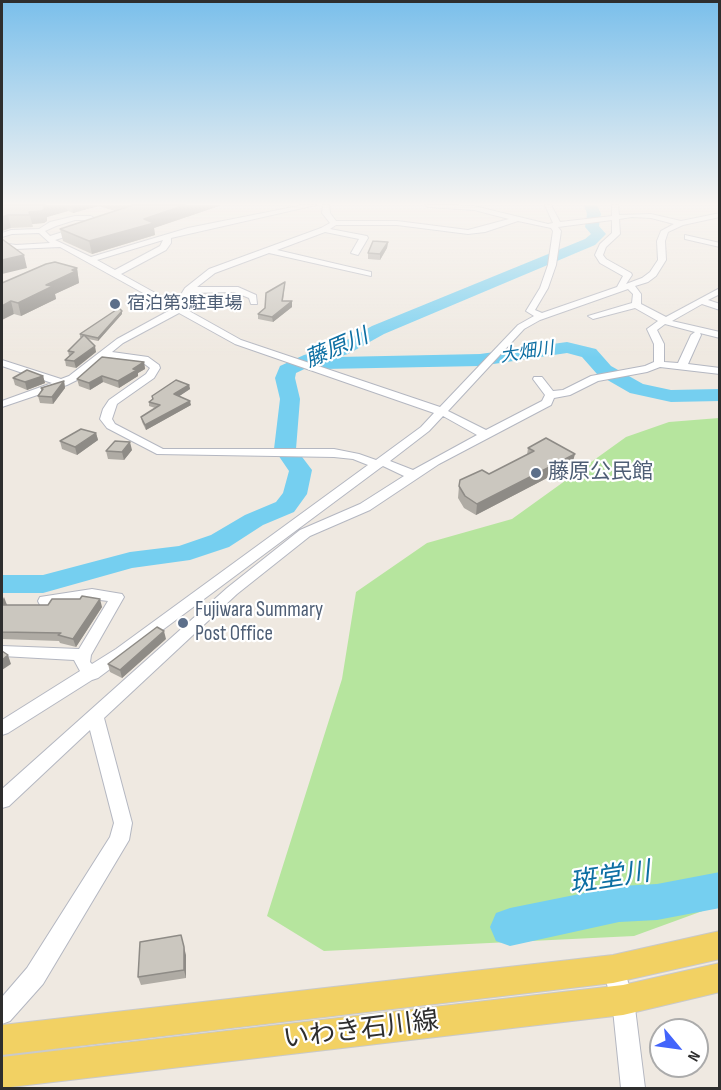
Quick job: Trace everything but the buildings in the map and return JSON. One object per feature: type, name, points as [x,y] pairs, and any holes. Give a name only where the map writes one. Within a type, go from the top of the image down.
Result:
[{"type":"main road","name":"いわき石川線","points":[[2,1040],[613,969],[720,945]]},
{"type":"main road","name":"いわき石川線","points":[[2,1073],[623,1000],[720,977]]},
{"type":"street","points":[[81,256],[238,342],[443,412],[486,435]]},
{"type":"street","points":[[89,260],[102,256]]},
{"type":"street","points":[[114,274],[148,256]]},
{"type":"street","points":[[2,404],[63,383],[88,369],[120,341],[174,313],[188,290],[212,271],[257,256]]},
{"type":"street","points":[[292,256],[368,274]]},
{"type":"street","points":[[541,316],[531,311],[531,307],[544,288],[554,256]]},
{"type":"street","points":[[600,256],[603,261],[628,275],[620,286],[637,294],[636,304]]},
{"type":"street","points":[[2,728],[92,674],[381,464],[443,412],[521,327],[541,316],[627,288],[653,274],[662,260],[662,256]]},
{"type":"street","points":[[188,290],[235,289],[253,297],[254,302]]},
{"type":"street","points":[[659,364],[659,344],[652,329],[720,291]]},
{"type":"street","points":[[701,301],[720,307]]},
{"type":"street","points":[[593,316],[636,304]]},
{"type":"street","points":[[636,304],[670,324],[720,335]]},
{"type":"street","points":[[682,366],[696,335]]},
{"type":"street","points":[[106,354],[145,359],[154,364],[155,368],[150,376],[113,402],[108,409],[106,419],[111,426],[162,452],[345,454],[413,475]]},
{"type":"street","points":[[2,363],[63,383]]},
{"type":"street","points":[[550,395],[566,393],[587,381],[646,369],[659,364],[720,371]]},
{"type":"street","points":[[538,379],[550,395]]},
{"type":"street","points":[[2,800],[232,591],[283,549],[305,533],[365,507],[435,461],[547,404],[550,395]]},
{"type":"street","points":[[45,601],[92,594],[117,597],[82,655],[82,663],[92,674]]},
{"type":"street","points":[[2,651],[82,655]]},
{"type":"street","points":[[2,1013],[35,976],[119,840],[123,823],[95,717]]},
{"type":"street","points":[[613,969],[623,1000],[633,1089]]},
{"type":"green space","points":[[719,418],[719,905],[634,936],[324,951],[267,916],[342,679],[356,592],[427,543],[512,519],[626,437],[669,422]]},
{"type":"waterway","name":"藤原川","points":[[2,584],[43,584],[130,560],[181,554],[220,541],[254,520],[285,507],[295,494],[301,470],[292,462],[285,449],[290,399],[285,378],[287,370],[311,359],[342,350],[378,330],[557,256]]},
{"type":"waterway","name":"大畑川","points":[[324,363],[480,360],[567,347],[589,353],[604,370],[637,389],[671,396],[720,395]]},
{"type":"waterway","name":"斑堂川","points":[[510,927],[619,904],[657,902],[720,890]]},
{"type":"place","name":"宿泊第3駐車場","points":[[115,304]]},
{"type":"place","name":"藤原公民館","points":[[536,473]]},
{"type":"place","name":"Fujiwara Summary Post Office","points":[[183,623]]}]
